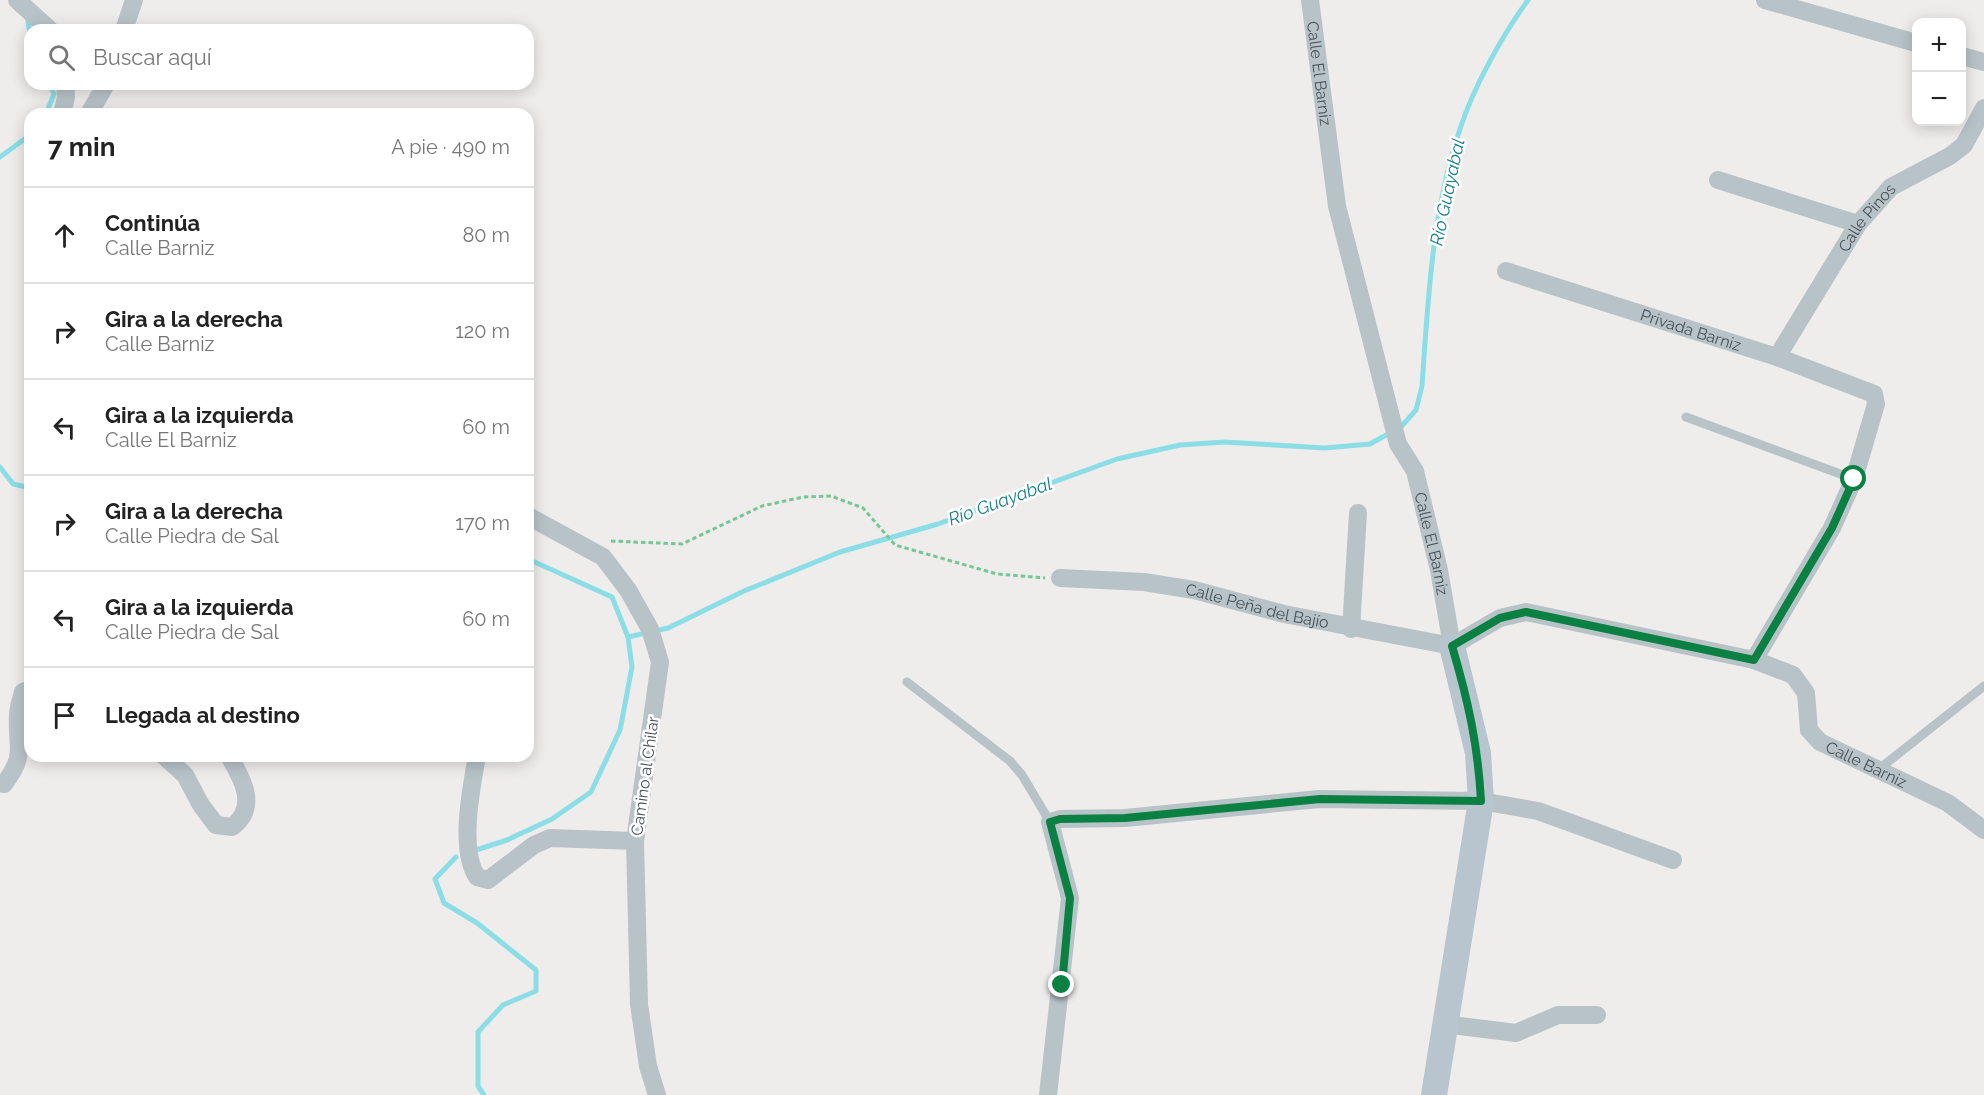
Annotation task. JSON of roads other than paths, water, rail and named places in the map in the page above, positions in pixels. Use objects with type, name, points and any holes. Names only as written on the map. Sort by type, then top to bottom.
[{"type":"street","points":[[17,0],[44,24]]},
{"type":"street","points":[[125,0],[126,24]]},
{"type":"street","points":[[126,24],[134,0]]},
{"type":"street","name":"Calle El Barniz","points":[[1310,0],[1337,206],[1398,444],[1415,471],[1439,570],[1452,646],[1467,698],[1478,753],[1481,801],[1434,1095]]},
{"type":"street","points":[[1765,0],[1912,42]]},
{"type":"street","points":[[1966,57],[1984,62]]},
{"type":"street","points":[[63,108],[65,90]]},
{"type":"street","points":[[92,108],[102,90]]},
{"type":"street","name":"Calle Pinos","points":[[1777,357],[1858,224],[1891,187],[1950,156],[1964,145],[1984,108]]},
{"type":"street","points":[[1718,180],[1858,224]]},
{"type":"street","name":"Privada Barniz","points":[[1506,272],[1777,357],[1874,394],[1876,404],[1854,479]]},
{"type":"street","points":[[1754,660],[1832,528],[1854,479]]},
{"type":"street","points":[[1352,629],[1358,513]]},
{"type":"street","name":"Camino al Chilar","points":[[534,519],[582,543],[603,557],[628,590],[651,632],[660,662],[635,841],[639,1004],[648,1066],[657,1095]]},
{"type":"street","name":"Calle Peña del Bajío","points":[[1060,578],[1144,582],[1194,590],[1352,629],[1452,646]]},
{"type":"street","name":"Calle Barniz","points":[[1452,646],[1500,618],[1526,612],[1754,660],[1793,675],[1806,693],[1809,730],[1820,742],[1948,803],[1984,830]]},
{"type":"street","points":[[0,783],[4,784],[15,770],[21,750],[18,715],[24,692]]},
{"type":"street","points":[[171,762],[185,775],[201,805],[216,825],[232,826],[241,820],[247,802],[244,782],[232,762]]},
{"type":"street","points":[[476,762],[468,832],[470,867],[477,878],[488,880],[534,845],[550,838],[635,841]]},
{"type":"street","points":[[1048,1095],[1070,898],[1050,822],[1060,819],[1125,818],[1320,799],[1481,801],[1538,811],[1673,860]]},
{"type":"street","points":[[1444,1024],[1516,1033],[1557,1015],[1597,1015]]},
{"type":"lane","points":[[1686,417],[1854,479]]},
{"type":"lane","points":[[907,682],[1010,761],[1022,775],[1050,822]]},
{"type":"lane","points":[[1879,769],[1984,686]]},
{"type":"waterway","name":"Río Guayabal","points":[[1399,429],[1416,410],[1422,386],[1437,224],[1460,129],[1481,79],[1508,29],[1528,0]]},
{"type":"waterway","points":[[27,16],[28,24]]},
{"type":"waterway","points":[[48,108],[54,94],[52,90]]},
{"type":"waterway","points":[[0,157],[24,139]]},
{"type":"waterway","name":"Río Guayabal","points":[[628,637],[668,628],[744,591],[840,552],[938,524],[1117,459],[1180,445],[1224,442],[1325,448],[1370,444],[1386,435]]},
{"type":"waterway","points":[[0,467],[13,484],[24,487]]},
{"type":"waterway","points":[[473,851],[507,840],[552,819],[591,792],[620,730],[632,667],[628,637],[612,597],[534,562]]},
{"type":"waterway","points":[[456,857],[435,879],[444,903],[477,923],[536,970],[536,991],[503,1005],[478,1032],[478,1086],[484,1095]]}]
